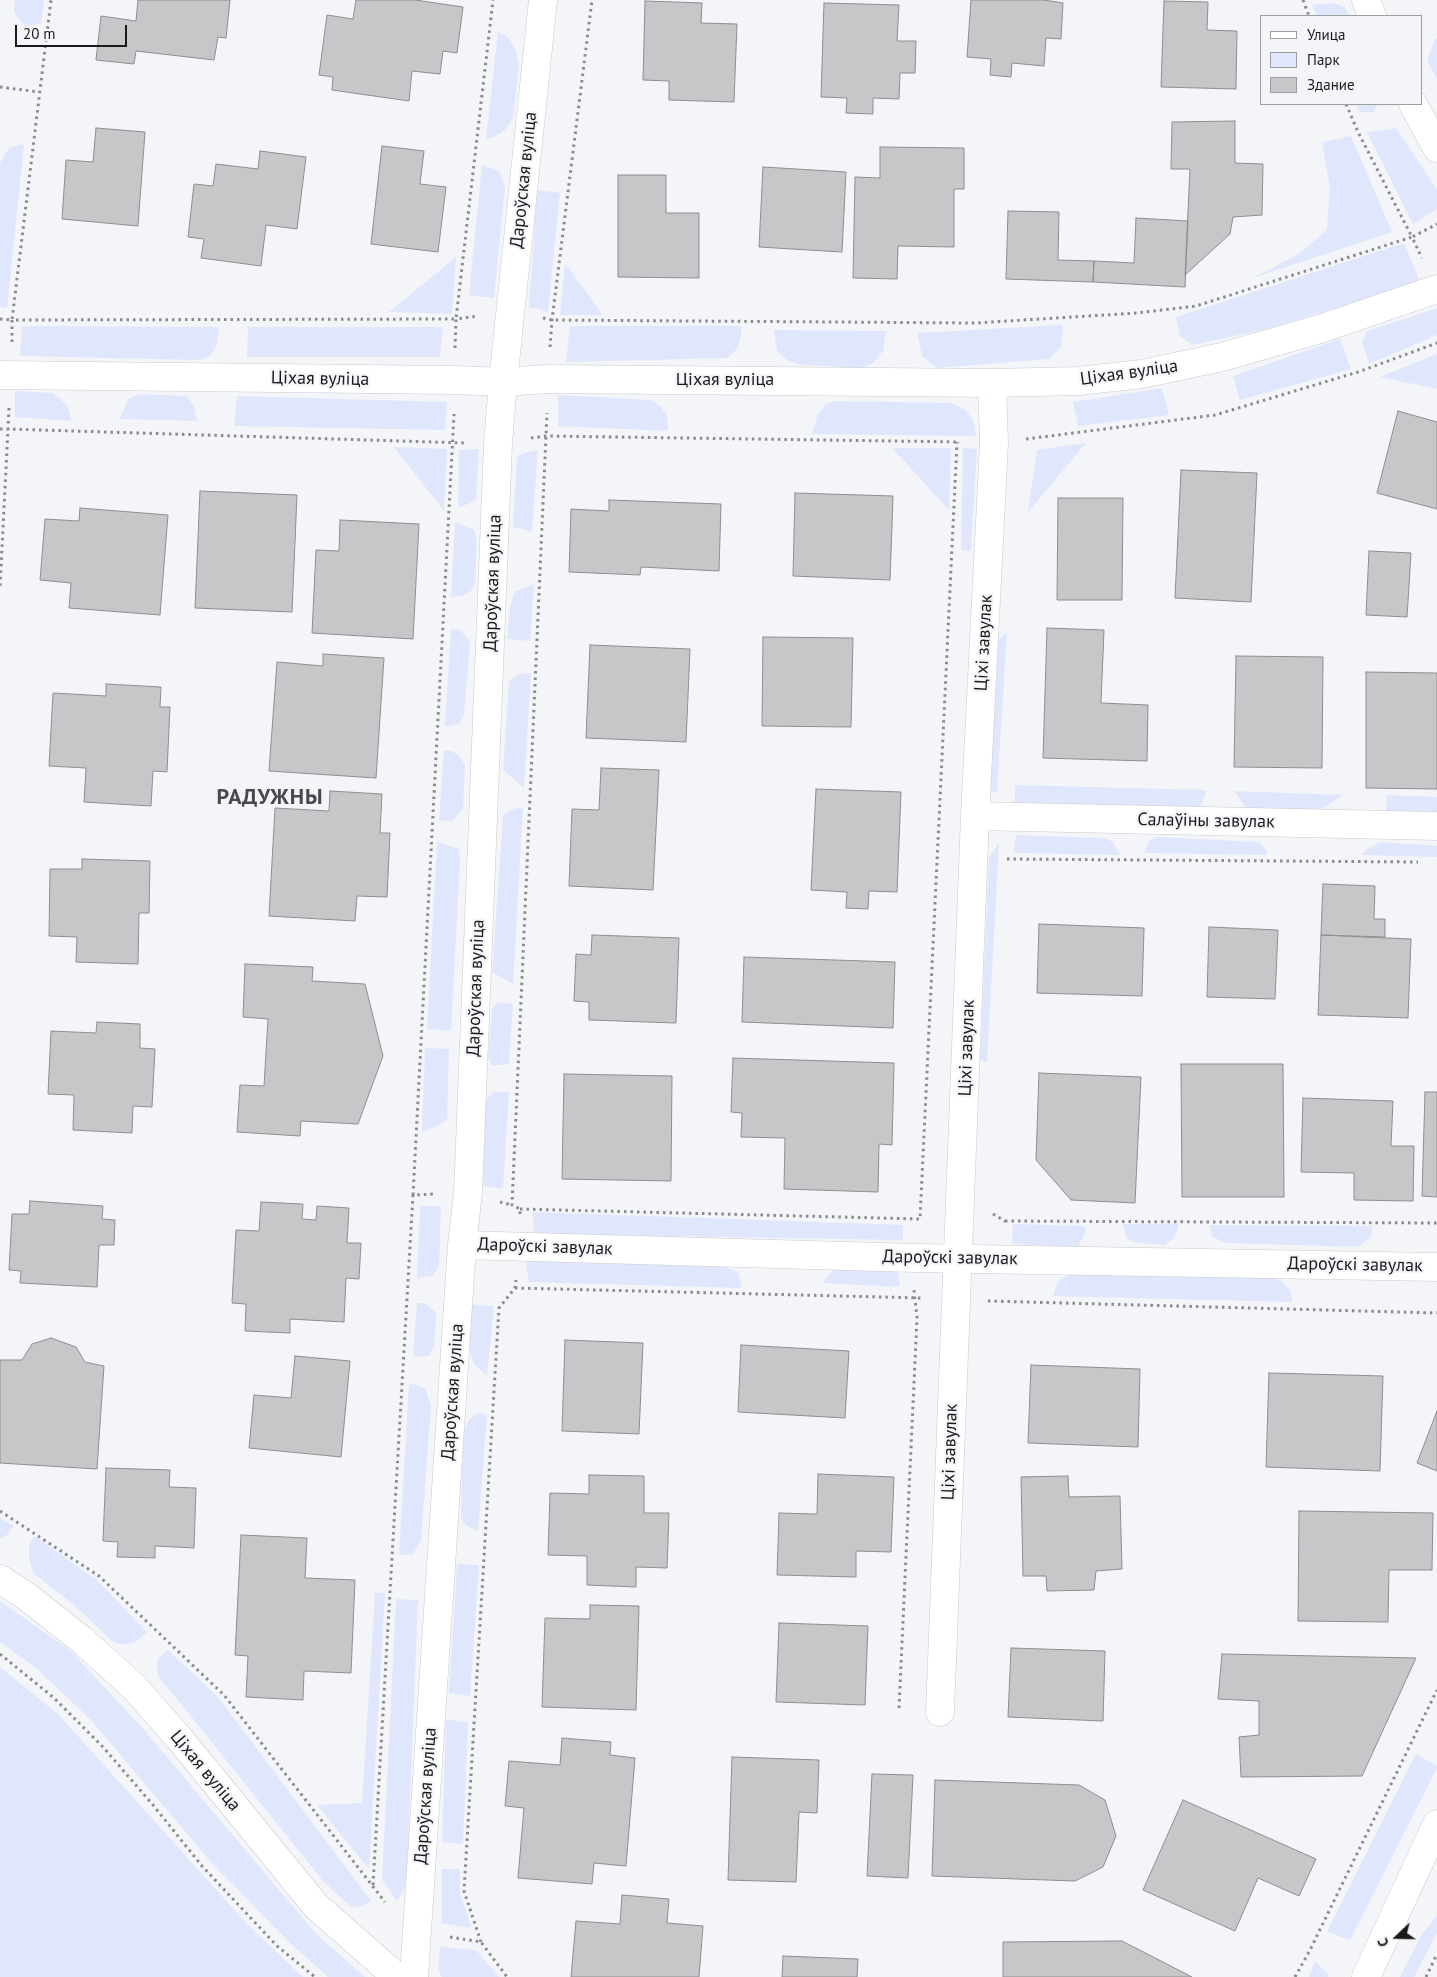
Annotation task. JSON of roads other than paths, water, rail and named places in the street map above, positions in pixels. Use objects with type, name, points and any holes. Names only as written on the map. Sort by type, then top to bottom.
[{"type":"street","name":"Дароўская вуліца","points":[[414,1977],[462,1244],[468,1193],[498,444],[543,0]]},
{"type":"street","points":[[1366,0],[1372,15]]},
{"type":"street","points":[[1414,105],[1437,148]]},
{"type":"street","name":"Ціхая вуліца","points":[[5,375],[503,382],[548,379],[992,384],[1078,381],[1133,375],[1222,357],[1320,329],[1437,289]]},
{"type":"street","name":"Ціхі завулак","points":[[940,1712],[975,816],[994,443],[992,384]]},
{"type":"street","name":"Салаўіны завулак","points":[[975,816],[1437,826]]},
{"type":"street","name":"Дароўскі завулак","points":[[462,1244],[957,1258],[1437,1267]]},
{"type":"street","name":"Ціхая вуліца","points":[[0,1579],[26,1596],[82,1640],[134,1687],[179,1738],[316,1906],[397,1977]]},
{"type":"street","points":[[1366,1977],[1437,1824]]},
{"type":"district","name":"РАДУЖНЫ","points":[[270,798]]}]
